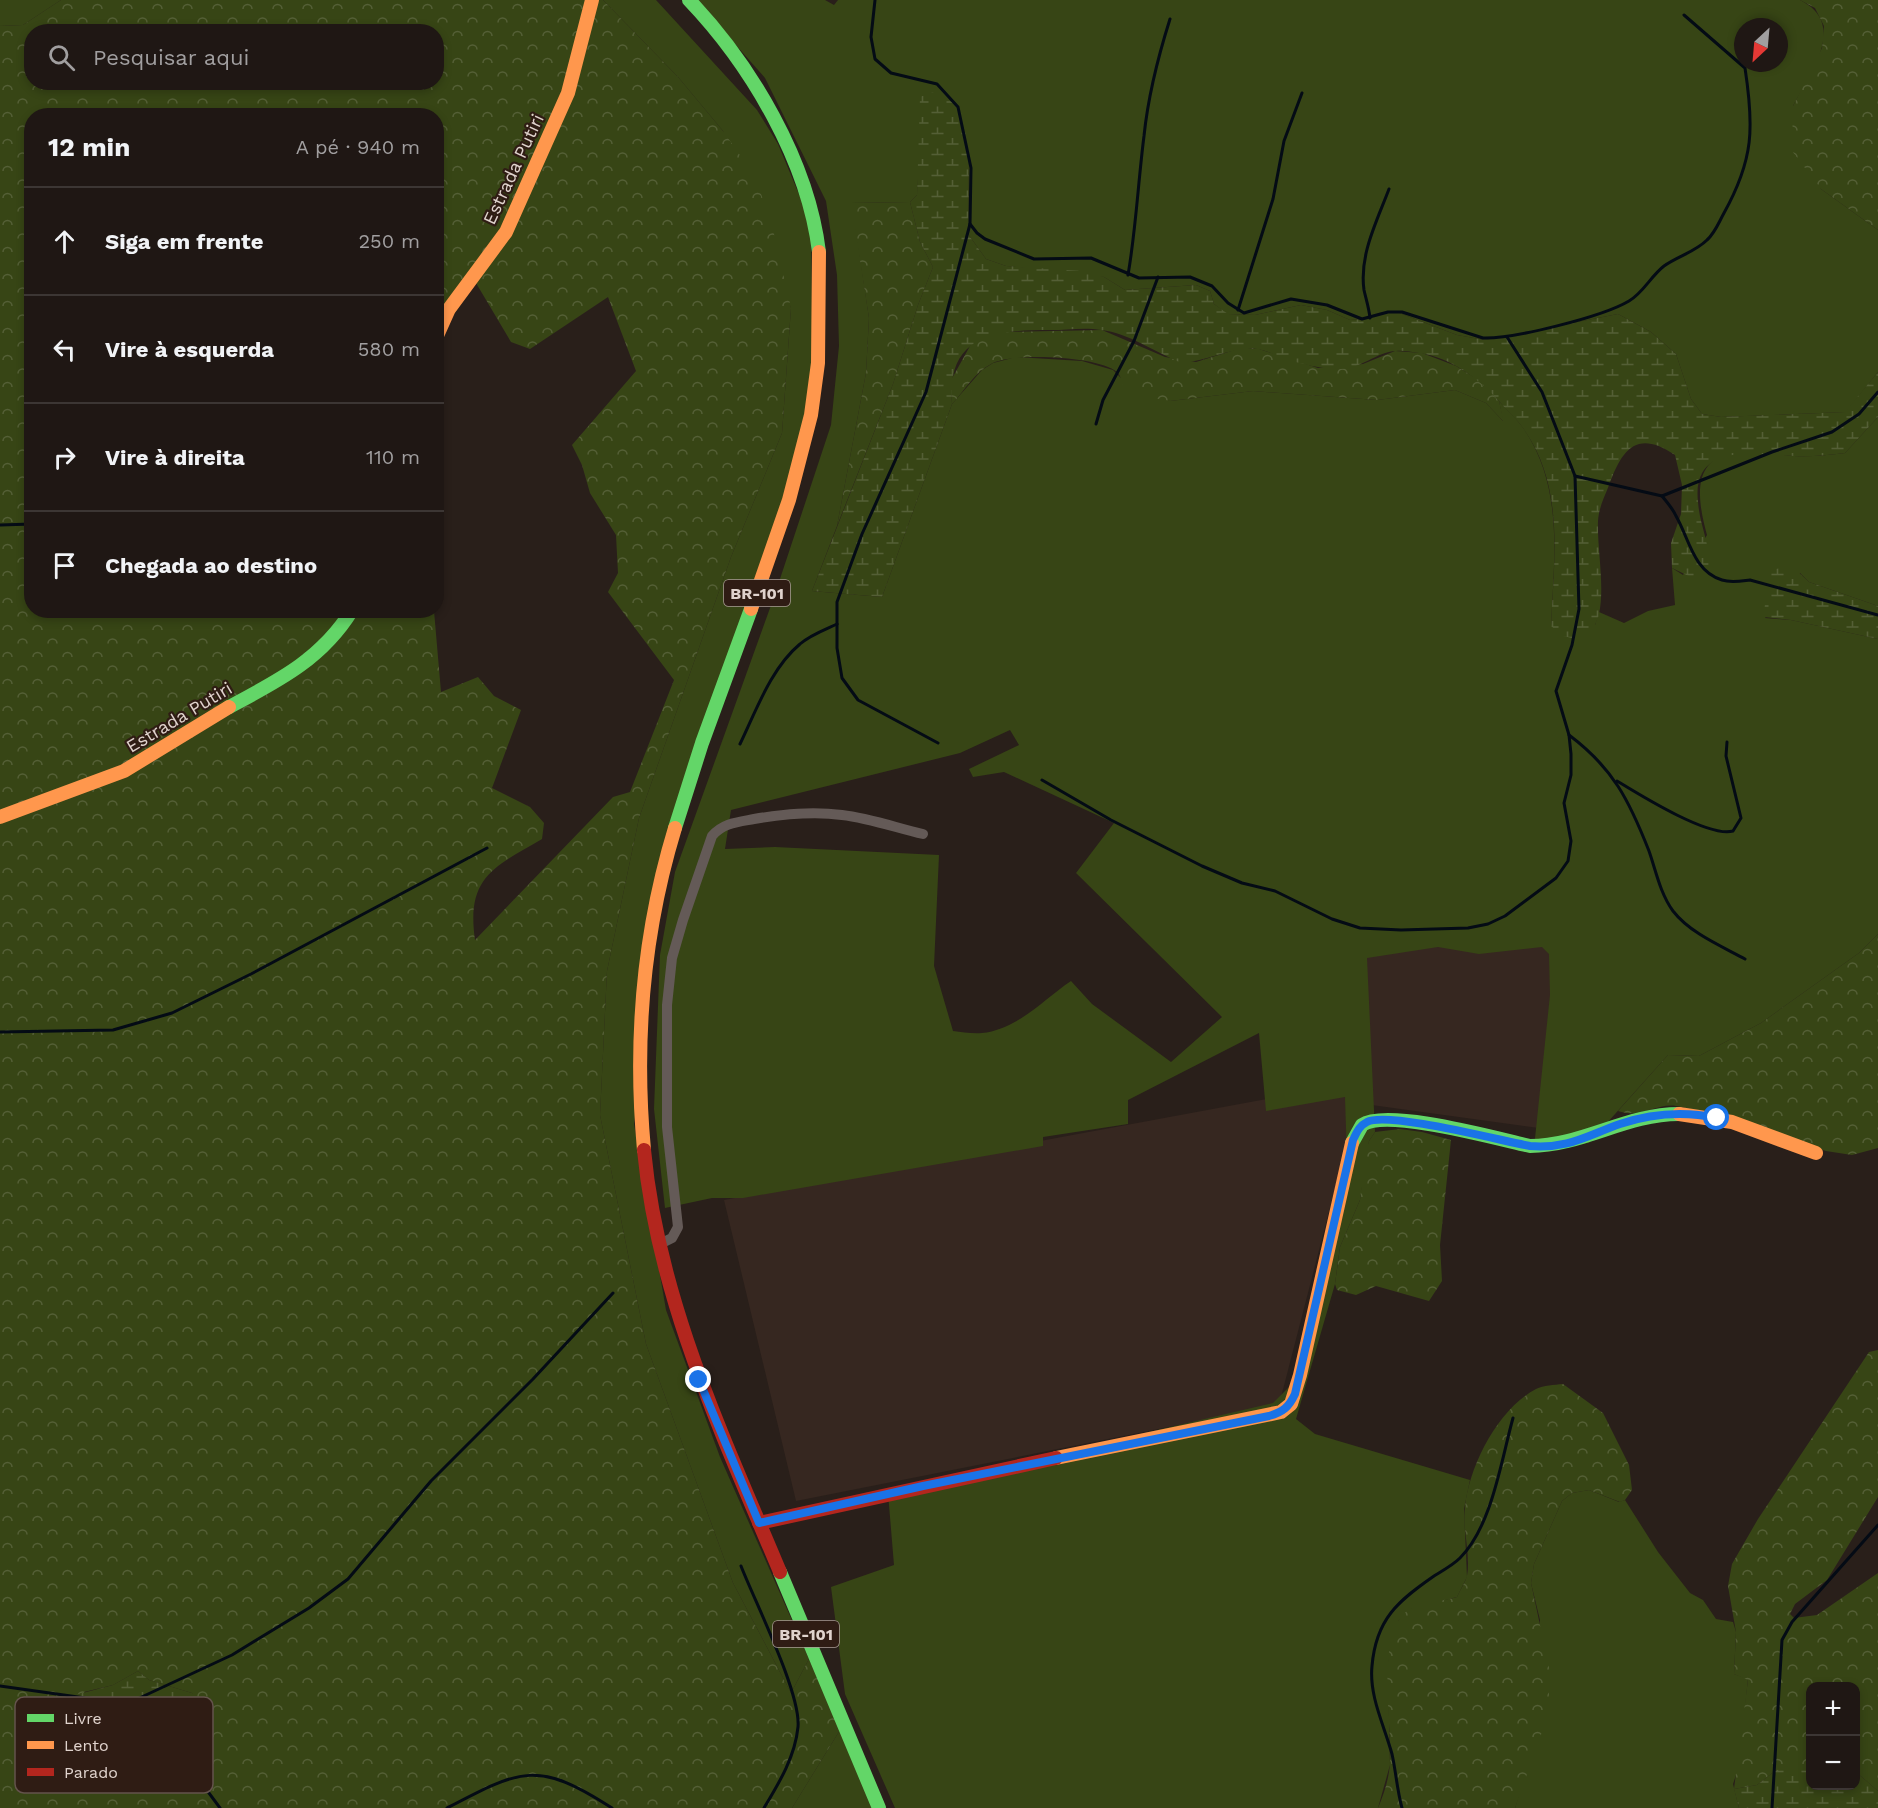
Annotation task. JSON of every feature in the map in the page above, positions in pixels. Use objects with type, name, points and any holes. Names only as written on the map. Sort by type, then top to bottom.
[{"type":"street","name":"Estrada Putiri","points":[[444,321],[471,276],[506,232],[568,93],[591,0]]},
{"type":"street","name":"BR-101","points":[[688,0],[757,88],[787,140],[806,190],[820,250],[819,348],[816,392],[803,452],[788,504],[679,815],[651,929],[643,982],[639,1095],[642,1146],[660,1244],[675,1309],[699,1380],[879,1808]]},
{"type":"street","name":"Estrada Putiri","points":[[0,818],[115,775],[148,758],[197,724],[311,660],[338,636],[348,618]]},
{"type":"street","points":[[660,1244],[672,1238],[678,1227],[667,1127],[668,988],[672,958],[688,899],[712,836],[725,825],[738,822],[788,814],[819,813],[844,815],[923,834]]},
{"type":"street","points":[[759,1523],[933,1484],[1281,1412],[1291,1404],[1295,1394],[1353,1140],[1358,1128],[1368,1121],[1394,1119],[1530,1146],[1552,1148],[1574,1143],[1620,1124],[1645,1117],[1664,1114],[1697,1114],[1735,1123],[1816,1153]]},
{"type":"shaded area","points":[[1363,937],[1597,944],[1583,1134],[1357,1103],[1279,1405],[796,1501],[724,1200],[1363,1081]]},
{"type":"green space","points":[[0,0],[61,0],[23,25],[0,26]]},
{"type":"green space","points":[[61,0],[603,0],[678,77],[723,131],[756,178],[774,234],[791,308],[782,433],[731,557],[639,818],[607,971],[600,1115],[646,1344],[733,1583],[791,1693],[809,1659],[840,1730],[792,1808],[0,1808],[0,26],[24,24],[24,90],[444,90],[444,24],[25,24]]},
{"type":"green space","points":[[603,0],[656,0],[757,110],[778,144],[811,223],[813,415],[668,836],[634,1124],[666,1310],[720,1457],[809,1659],[791,1693],[733,1583],[646,1344],[600,1115],[607,971],[639,818],[731,557],[782,433],[791,308],[723,131],[678,77]]},
{"type":"green space","points":[[696,0],[825,0],[834,5],[838,0],[1800,0],[1814,10],[1822,22],[1824,35],[1816,64],[1793,106],[1821,189],[1878,230],[1878,372],[1846,412],[1721,417],[1702,414],[1691,399],[1676,354],[1651,332],[1618,314],[1485,340],[1457,335],[1394,311],[1379,313],[1366,319],[1350,320],[1327,310],[1301,305],[1255,315],[1227,314],[1214,304],[1210,291],[1196,285],[1125,290],[1104,277],[1006,266],[986,259],[968,234],[969,154],[918,179],[917,195],[910,202],[852,203],[869,318],[866,373],[837,526],[812,591],[882,597],[952,404],[982,370],[993,363],[1016,357],[1082,361],[1113,370],[1121,378],[1170,401],[1253,391],[1377,400],[1455,390],[1486,403],[1503,421],[1499,401],[1524,429],[1537,452],[1546,476],[1554,524],[1551,626],[1595,625],[1599,612],[1624,623],[1648,611],[1675,605],[1672,568],[1683,575],[1707,535],[1700,495],[1705,471],[1712,462],[1723,455],[1739,452],[1800,456],[1845,453],[1878,417],[1878,606],[1809,582],[1800,573],[1765,618],[1791,620],[1878,639],[1878,934],[1859,953],[1761,1023],[1699,1056],[1668,1055],[1589,1143],[1534,1148],[1550,995],[1549,954],[1542,947],[1479,954],[1438,947],[1367,958],[1375,1132],[1369,1141],[1360,1200],[1340,1247],[1335,1284],[1296,1419],[1315,1434],[1470,1480],[1464,1509],[1467,1577],[1457,1597],[1411,1609],[1399,1620],[1390,1649],[1388,1668],[1390,1765],[1378,1808],[895,1808],[845,1694],[831,1587],[894,1565],[888,1493],[1273,1403],[1293,1383],[1347,1159],[1345,1097],[1266,1111],[1259,1033],[1128,1100],[1128,1124],[1043,1137],[1043,1146],[743,1198],[712,1198],[665,1208],[654,1109],[660,955],[675,872],[774,597],[831,425],[839,346],[837,275],[826,201],[765,78]],"holes":[[[1010,730],[1019,745],[969,769],[973,777],[1004,772],[1114,823],[1076,873],[1222,1017],[1171,1062],[1092,1004],[1071,981],[1030,1013],[1007,1026],[982,1033],[953,1031],[934,966],[939,855],[775,847],[725,849],[731,810],[960,753]]]},
{"type":"green space","points":[[1800,0],[1878,0],[1878,230],[1821,189],[1792,151],[1793,106],[1822,48],[1824,26],[1815,8]]},
{"type":"green space","points":[[932,92],[952,102],[962,114],[969,154],[968,234],[986,259],[1006,266],[1083,271],[1104,277],[1125,290],[1196,285],[1210,291],[1214,304],[1228,314],[1255,315],[1301,305],[1327,310],[1350,320],[1366,319],[1379,313],[1394,311],[1457,335],[1485,340],[1618,314],[1651,332],[1676,354],[1691,399],[1702,414],[1721,417],[1845,412],[1878,372],[1878,417],[1845,453],[1807,456],[1730,455],[1716,460],[1705,469],[1699,482],[1698,502],[1709,563],[1708,573],[1697,580],[1672,568],[1671,543],[1681,514],[1682,485],[1675,455],[1662,447],[1650,444],[1633,447],[1619,461],[1601,507],[1598,532],[1601,603],[1595,625],[1581,640],[1563,636],[1551,626],[1554,524],[1546,474],[1536,450],[1520,424],[1491,392],[1452,364],[1430,355],[1399,351],[1382,354],[1348,368],[1333,369],[1304,364],[1260,350],[1247,349],[1182,363],[1122,335],[1095,329],[1011,332],[978,341],[966,350],[957,363],[952,381],[952,404],[882,597],[812,591],[893,384],[918,305],[933,267],[920,242],[910,202],[917,195],[920,97]]},
{"type":"green space","points":[[910,202],[920,242],[933,267],[918,305],[893,384],[837,526],[866,373],[869,318],[851,203]]},
{"type":"green space","points":[[1102,330],[1165,357],[1196,362],[1238,349],[1259,349],[1318,368],[1363,364],[1395,351],[1422,353],[1456,366],[1482,382],[1499,401],[1504,422],[1486,403],[1455,390],[1377,400],[1253,391],[1170,401],[1125,393],[1117,372],[1092,362],[1035,357],[1002,360],[985,367],[952,404],[950,382],[970,346],[981,337],[1000,332]]},
{"type":"green space","points":[[1784,566],[1795,569],[1809,582],[1878,606],[1878,639],[1791,620],[1764,617],[1767,576],[1771,571]]},
{"type":"green space","points":[[1878,934],[1878,1148],[1852,1155],[1826,1151],[1733,1121],[1676,1106],[1634,1113],[1618,1111],[1668,1055],[1699,1056],[1761,1023],[1859,953]]},
{"type":"green space","points":[[1400,1129],[1451,1140],[1440,1245],[1442,1281],[1429,1301],[1376,1286],[1356,1295],[1337,1290],[1335,1284],[1340,1247],[1360,1200],[1365,1155],[1369,1141],[1375,1132]]},
{"type":"green space","points":[[1878,1350],[1878,1497],[1827,1580],[1795,1604],[1790,1614],[1794,1618],[1817,1615],[1878,1573],[1878,1791],[1860,1775],[1860,1682],[1806,1682],[1806,1770],[1776,1770],[1757,1785],[1734,1789],[1748,1680],[1734,1674],[1736,1632],[1728,1586],[1732,1564],[1758,1519],[1869,1352]]},
{"type":"green space","points":[[1563,1384],[1603,1413],[1629,1465],[1632,1490],[1625,1500],[1620,1502],[1589,1490],[1572,1493],[1562,1501],[1534,1564],[1531,1583],[1550,1672],[1548,1715],[1515,1808],[1378,1808],[1389,1775],[1387,1679],[1393,1635],[1400,1618],[1412,1608],[1457,1597],[1467,1576],[1465,1507],[1472,1474],[1479,1457],[1498,1424],[1522,1398],[1536,1389]]},
{"type":"green space","points":[[1589,1490],[1619,1502],[1625,1500],[1658,1552],[1690,1593],[1703,1600],[1716,1619],[1733,1622],[1736,1632],[1734,1674],[1748,1679],[1739,1766],[1733,1784],[1739,1808],[1515,1808],[1522,1785],[1540,1620],[1531,1583],[1534,1564],[1562,1501],[1572,1493]]},
{"type":"green space","points":[[138,1671],[149,1680],[192,1693],[196,1697],[74,1697],[113,1685]]},
{"type":"green space","points":[[840,1730],[873,1808],[792,1808]]},
{"type":"green space","points":[[1776,1770],[1806,1770],[1806,1790],[1860,1790],[1860,1775],[1878,1791],[1878,1808],[1739,1808],[1734,1789],[1757,1785]]},
{"type":"waterway","points":[[875,0],[871,37],[875,59],[891,73],[937,84],[958,107],[971,168],[970,224],[926,392],[862,534],[837,602],[837,648],[842,678],[858,700],[938,743]]},
{"type":"waterway","points":[[970,224],[985,239],[1034,259],[1091,258],[1139,278],[1190,277],[1212,286],[1228,303],[1244,313],[1291,299],[1327,305],[1362,319],[1388,312],[1402,312],[1483,338],[1515,335],[1579,320],[1629,301],[1639,294],[1664,266],[1707,240],[1717,227],[1741,176],[1746,159],[1750,126],[1745,68],[1684,15]]},
{"type":"waterway","points":[[1128,275],[1148,107],[1170,19]]},
{"type":"waterway","points":[[1238,310],[1273,199],[1284,141],[1302,93]]},
{"type":"waterway","points":[[1370,318],[1364,290],[1364,264],[1370,238],[1389,189]]},
{"type":"waterway","points":[[1096,424],[1103,400],[1134,341],[1158,277]]},
{"type":"waterway","points":[[1042,780],[1111,820],[1202,866],[1242,883],[1275,891],[1332,919],[1360,928],[1401,930],[1468,928],[1488,924],[1505,916],[1556,878],[1568,861],[1571,841],[1564,803],[1571,775],[1571,754],[1569,735],[1556,691],[1572,645],[1579,609],[1575,476],[1542,392],[1507,337]]},
{"type":"waterway","points":[[1575,476],[1662,496],[1772,452],[1832,432],[1859,414],[1878,392]]},
{"type":"waterway","points":[[1662,496],[1675,513],[1698,562],[1712,576],[1736,582],[1750,580],[1878,615]]},
{"type":"waterway","points":[[0,525],[24,524]]},
{"type":"waterway","points":[[740,744],[772,677],[781,665],[808,638],[837,624]]},
{"type":"waterway","points":[[1569,735],[1597,760],[1618,786],[1634,816],[1662,889],[1673,911],[1688,926],[1745,959]]},
{"type":"waterway","points":[[1617,781],[1657,805],[1692,822],[1708,828],[1733,831],[1741,818],[1726,756],[1727,742]]},
{"type":"waterway","points":[[0,1032],[113,1030],[172,1013],[251,974],[487,848]]},
{"type":"waterway","points":[[142,1697],[232,1655],[309,1608],[348,1579],[431,1481],[533,1379],[613,1293]]},
{"type":"waterway","points":[[1402,1808],[1392,1754],[1373,1688],[1374,1650],[1384,1623],[1400,1603],[1421,1585],[1457,1561],[1471,1545],[1488,1511],[1513,1418]]},
{"type":"waterway","points":[[1772,1808],[1782,1640],[1792,1622],[1878,1525]]},
{"type":"waterway","points":[[741,1566],[776,1647],[797,1712],[798,1727],[794,1749],[781,1779],[764,1808]]},
{"type":"waterway","points":[[0,1686],[78,1697]]},
{"type":"waterway","points":[[447,1808],[494,1785],[512,1778],[530,1775],[565,1782],[612,1808]]},
{"type":"waterway","points":[[209,1793],[220,1808]]},
{"type":"traffic: fast","points":[[689,0],[734,54],[773,116],[803,183],[813,218],[819,252]]},
{"type":"traffic: fast","points":[[675,828],[702,743],[751,609]]},
{"type":"traffic: fast","points":[[229,707],[298,667],[327,642],[346,618]]},
{"type":"traffic: fast","points":[[1352,1143],[1362,1125],[1375,1121],[1394,1120],[1443,1126],[1530,1146],[1568,1141],[1641,1119],[1679,1114]]},
{"type":"traffic: fast","points":[[780,1572],[879,1808]]},
{"type":"traffic: slow","points":[[444,320],[449,309],[506,232],[568,93],[592,0]]},
{"type":"traffic: slow","points":[[751,609],[789,500],[811,415],[818,363],[819,252]]},
{"type":"traffic: slow","points":[[0,817],[124,771],[229,707]]},
{"type":"traffic: slow","points":[[644,1150],[640,1068],[644,987],[655,907],[675,828]]},
{"type":"traffic: slow","points":[[1679,1114],[1732,1122],[1816,1153]]},
{"type":"traffic: slow","points":[[1056,1458],[1281,1412],[1291,1404],[1300,1375],[1352,1143]]},
{"type":"traffic: jam","points":[[644,1150],[663,1260],[678,1313],[716,1418],[780,1572]]},
{"type":"traffic: jam","points":[[759,1523],[1056,1458]]},
{"type":"route","points":[[699,1380],[759,1523],[923,1486],[1269,1416],[1281,1412],[1291,1404],[1295,1394],[1353,1140],[1358,1128],[1368,1121],[1380,1118],[1394,1119],[1530,1146],[1552,1148],[1581,1141],[1620,1124],[1645,1117],[1681,1113],[1717,1118]]}]
